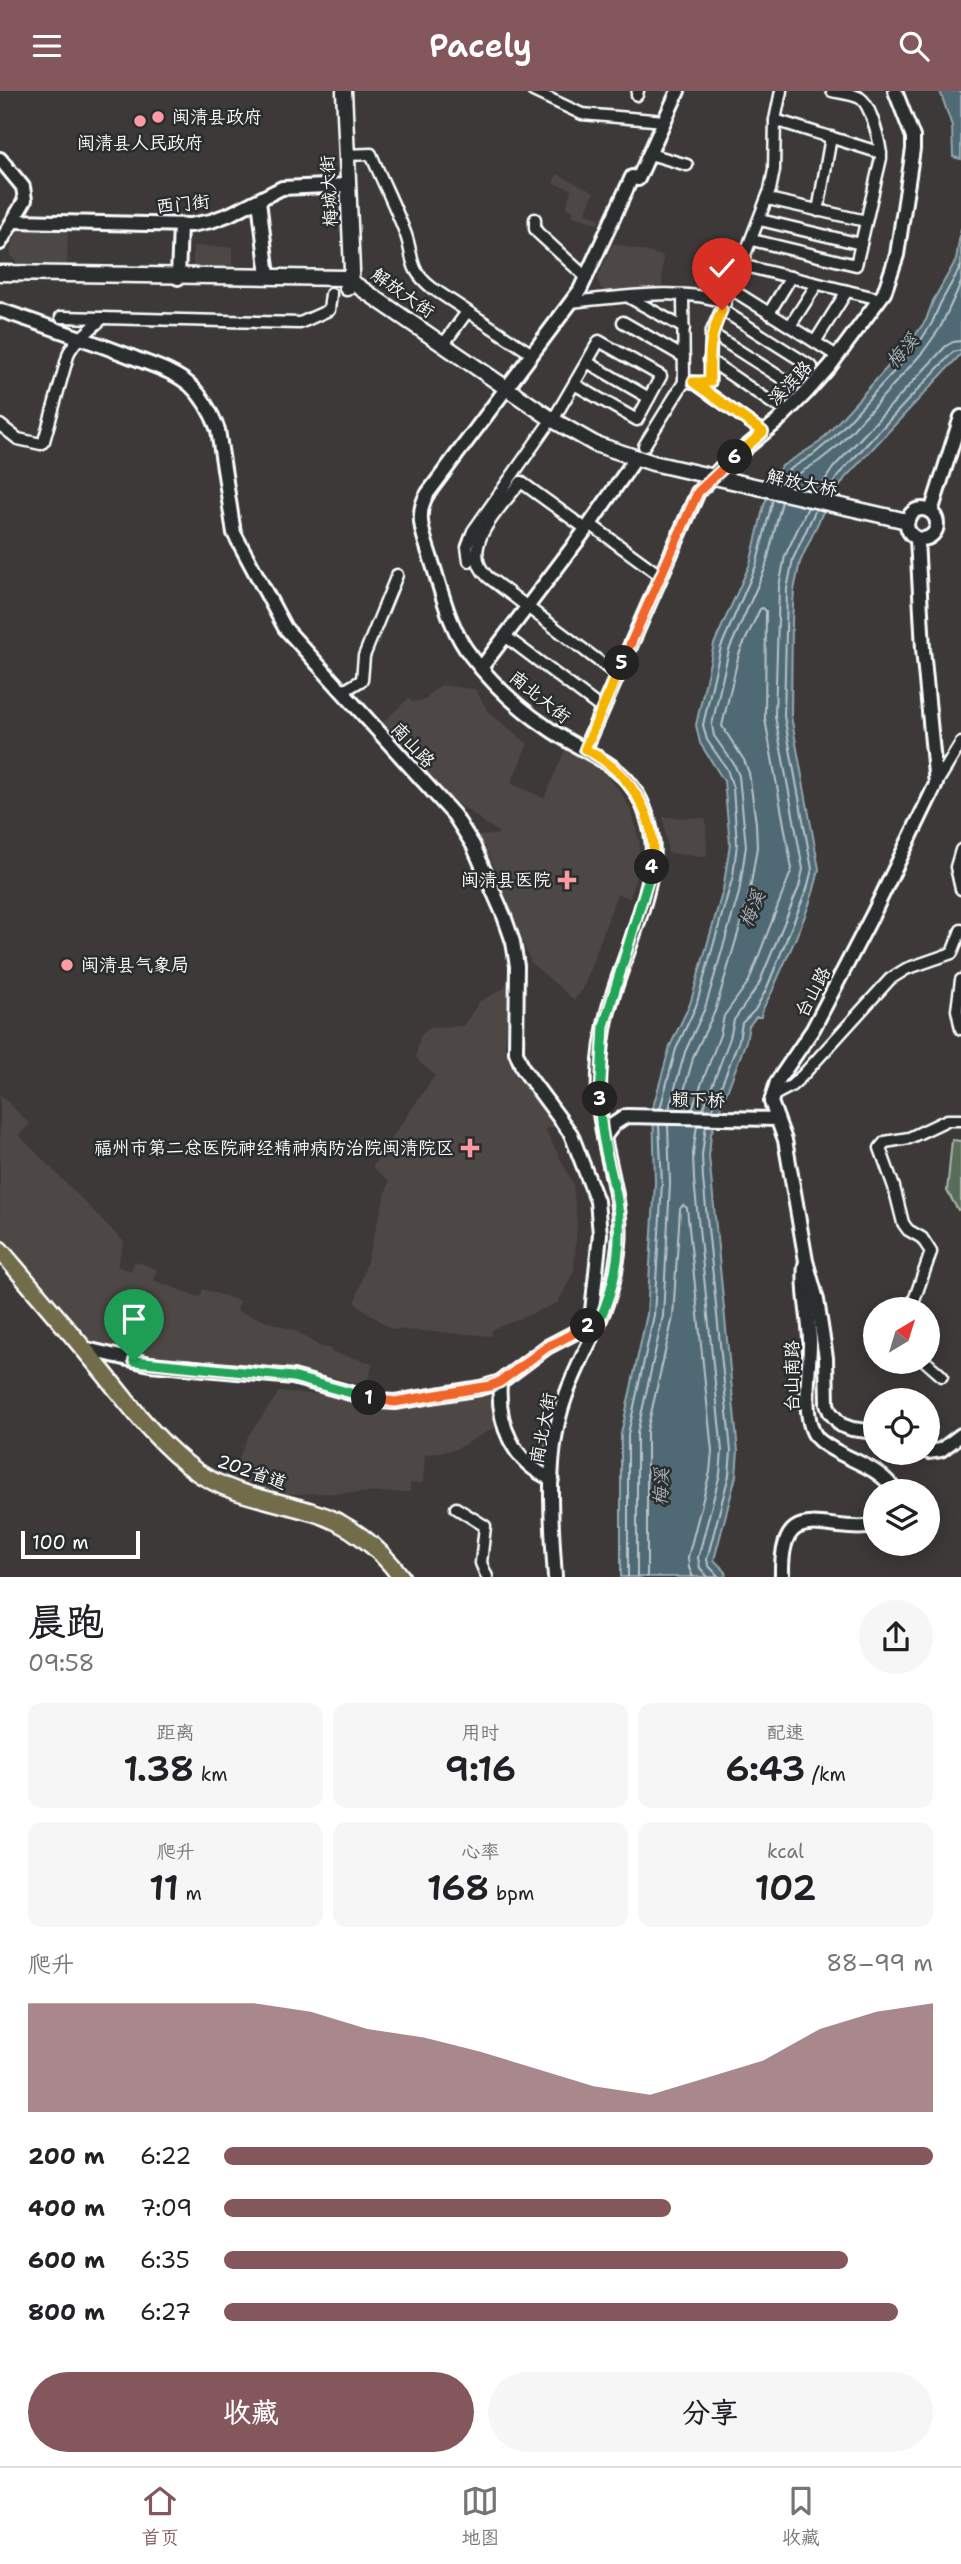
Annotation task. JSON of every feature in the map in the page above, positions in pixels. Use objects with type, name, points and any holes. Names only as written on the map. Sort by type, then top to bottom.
[{"type":"main road","name":"梅城大街","points":[[344,91],[349,284]]},
{"type":"main road","name":"解放大街","points":[[0,273],[178,278],[329,277],[349,284],[443,345],[503,392]]},
{"type":"main road","name":"解放大街","points":[[0,283],[349,284],[592,451],[631,465],[745,487]]},
{"type":"main road","name":"解放大街","points":[[550,423],[610,450],[709,479]]},
{"type":"main road","name":"解放大桥","points":[[745,487],[906,524]]},
{"type":"main road","name":"202省道","points":[[0,1250],[154,1435],[194,1470],[232,1489],[329,1518],[371,1545],[401,1577]]},
{"type":"street","points":[[533,91],[582,114],[665,121]]},
{"type":"street","name":"南北大街","points":[[595,1322],[609,1296],[620,1230],[600,1105],[604,1026],[648,887],[653,863],[653,845],[645,810],[632,787],[612,765],[556,734],[532,716],[481,668],[463,646],[452,622],[423,532],[421,514],[424,499],[587,278],[632,177],[638,179],[678,91]]},
{"type":"street","points":[[689,382],[710,382],[711,333],[768,199],[774,170],[775,120],[781,91]]},
{"type":"street","points":[[752,240],[856,265],[881,153],[880,142],[864,102],[857,97],[832,91]]},
{"type":"street","name":"溪滨路","points":[[585,749],[698,492],[709,479],[789,410],[837,356],[888,285],[897,255],[914,149],[911,130],[895,91]]},
{"type":"street","points":[[775,120],[881,153]]},
{"type":"street","points":[[818,211],[831,137]]},
{"type":"street","points":[[346,155],[371,154],[405,233],[410,257],[420,278],[532,354]]},
{"type":"street","points":[[650,154],[687,165]]},
{"type":"street","points":[[0,159],[20,182],[25,193],[23,207],[0,243]]},
{"type":"street","name":"西门街","points":[[15,221],[180,225],[211,221],[282,188],[348,185]]},
{"type":"street","points":[[768,199],[866,221]]},
{"type":"street","points":[[259,200],[268,277]]},
{"type":"street","points":[[535,219],[538,233],[587,278]]},
{"type":"street","points":[[760,221],[861,244]]},
{"type":"street","points":[[178,278],[180,225]]},
{"type":"street","points":[[741,265],[880,299]]},
{"type":"street","points":[[769,313],[791,277]]},
{"type":"street","points":[[790,326],[817,284]]},
{"type":"street","points":[[731,289],[837,356]]},
{"type":"street","points":[[815,342],[847,291]]},
{"type":"street","points":[[61,317],[297,323],[329,310],[331,294]]},
{"type":"street","points":[[571,302],[683,295],[709,297],[812,367]]},
{"type":"street","points":[[683,295],[684,357],[689,382],[763,432]]},
{"type":"street","points":[[630,298],[684,328]]},
{"type":"street","name":"南山路","points":[[0,310],[174,374],[189,384],[200,397],[218,430],[231,519],[237,540],[288,632],[454,815],[473,845],[513,942],[517,967],[515,1033],[519,1061],[571,1134],[597,1201],[600,1234],[595,1322],[589,1342]]},
{"type":"street","points":[[443,345],[467,312]]},
{"type":"street","points":[[0,425],[18,439],[41,444],[44,441],[63,367],[72,347],[103,318]]},
{"type":"street","points":[[623,322],[684,357]]},
{"type":"street","points":[[711,333],[794,386]]},
{"type":"street","points":[[469,561],[467,547],[472,531],[550,423],[599,341],[661,376],[636,420],[574,384]]},
{"type":"street","points":[[709,359],[775,405]]},
{"type":"street","points":[[587,362],[649,398]]},
{"type":"street","points":[[644,446],[689,382]]},
{"type":"street","points":[[931,512],[961,417]]},
{"type":"street","points":[[481,668],[588,527],[631,465]]},
{"type":"street","points":[[617,675],[488,577],[480,568],[477,548],[484,530],[522,482],[661,576]]},
{"type":"street","points":[[916,510],[931,512],[937,521],[936,531],[929,538],[917,539],[911,535],[906,524],[916,510]]},
{"type":"street","points":[[917,539],[923,649],[936,784]]},
{"type":"street","points":[[342,692],[362,680],[364,656],[397,575]]},
{"type":"street","points":[[505,636],[602,709]]},
{"type":"street","points":[[936,784],[961,743]]},
{"type":"street","name":"台山路","points":[[772,1096],[778,1082],[807,1039],[885,892],[936,784]]},
{"type":"street","points":[[961,850],[956,867],[961,890]]},
{"type":"street","points":[[863,1430],[846,1428],[837,1422],[828,1408],[817,1300],[806,1261],[785,1140],[771,1102],[772,1096],[791,1086],[802,1076],[890,979],[906,969],[952,953],[961,930]]},
{"type":"street","points":[[961,981],[957,1010],[961,1028]]},
{"type":"street","points":[[600,1105],[630,1117]]},
{"type":"street","points":[[604,1137],[614,1124],[630,1117]]},
{"type":"street","name":"赖下桥","points":[[630,1117],[777,1119]]},
{"type":"street","points":[[915,1297],[932,1252],[922,1238],[908,1230],[903,1223],[880,1148],[885,1142],[909,1138],[947,1120],[961,1120]]},
{"type":"street","name":"台山南路","points":[[806,1261],[803,1289],[810,1339],[808,1406],[812,1429],[820,1441],[884,1479]]},
{"type":"street","points":[[82,1348],[150,1364],[293,1377],[387,1402],[480,1388],[500,1382],[547,1347],[595,1322]]},
{"type":"street","name":"南北大街","points":[[555,1577],[552,1479],[556,1433],[561,1409],[589,1342]]},
{"type":"street","points":[[500,1382],[503,1422],[513,1448],[528,1466],[552,1479]]},
{"type":"street","points":[[940,1450],[961,1435]]},
{"type":"street","points":[[456,1508],[485,1526],[480,1557],[485,1576]]},
{"type":"street","points":[[782,1577],[782,1548],[790,1535],[801,1526],[812,1522],[850,1528],[863,1527]]},
{"type":"shaded area","points":[[557,174],[594,192],[586,212],[600,219],[598,224],[573,216],[573,210],[566,208],[571,189],[553,183]]},
{"type":"shaded area","points":[[22,226],[68,228],[67,267],[24,266],[16,262],[10,253],[11,246]]},
{"type":"shaded area","points":[[613,243],[663,256],[662,291],[613,294],[602,289],[597,280]]},
{"type":"shaded area","points":[[193,246],[232,247],[232,272],[193,272]]},
{"type":"shaded area","name":"闽清县医院","points":[[441,685],[475,689],[489,712],[528,744],[511,783],[544,798],[565,750],[593,764],[607,776],[620,791],[632,812],[640,844],[637,873],[630,898],[617,894],[583,989],[574,1000],[531,963],[494,866],[479,836],[500,834],[449,797],[382,723],[409,698],[412,702],[428,699],[428,695]]},
{"type":"shaded area","points":[[663,817],[706,818],[707,857],[668,853]]},
{"type":"shaded area","name":"福州市第二总医院神经精神病防治院闽清院区","points":[[511,973],[505,1046],[515,1075],[558,1126],[545,1129],[573,1183],[577,1224],[574,1271],[558,1303],[492,1330],[492,1336],[391,1329],[355,1303],[389,1181],[372,1167],[435,1075],[420,1063],[416,1056],[420,1036],[431,1027],[463,1026],[479,1002],[504,988]]},
{"type":"shaded area","points":[[0,1094],[30,1124],[19,1135],[124,1242],[117,1266],[131,1271],[135,1261],[157,1269],[153,1280],[200,1297],[203,1289],[240,1301],[237,1311],[296,1331],[319,1346],[331,1349],[331,1352],[373,1363],[367,1386],[312,1372],[247,1366],[199,1366],[130,1354],[93,1343],[0,1237]]},
{"type":"shaded area","points":[[488,1391],[499,1425],[457,1449],[425,1455],[423,1483],[410,1483],[410,1492],[286,1494],[231,1477],[248,1436],[279,1392],[344,1396],[373,1406],[386,1407]]},
{"type":"green space","points":[[952,1140],[961,1141],[961,1208],[958,1210],[947,1191]]},
{"type":"water","points":[[940,91],[961,91],[961,159],[953,157],[952,126]]},
{"type":"water","name":"梅溪","points":[[961,228],[961,354],[845,478],[822,514],[800,562],[794,590],[791,716],[819,869],[805,914],[761,1017],[756,1017],[749,1026],[746,1041],[711,1134],[709,1156],[738,1451],[736,1476],[714,1560],[726,1572],[725,1577],[621,1577],[621,1434],[647,1314],[655,1183],[653,1107],[670,1046],[690,1004],[723,890],[730,844],[724,781],[700,743],[696,725],[714,644],[750,564],[764,505],[776,473],[782,466],[820,442],[911,341],[926,320],[933,301],[956,260]]},
{"type":"place","name":"闽清县政府","points":[[158,117]]},
{"type":"place","name":"闽清县人民政府","points":[[140,121]]},
{"type":"place","name":"闽清县医院","points":[[567,880]]},
{"type":"place","name":"闽清县气象局","points":[[67,965]]},
{"type":"place","name":"福州市第二总医院神经精神病防治院闽清院区","points":[[470,1148]]},
{"type":"route","points":[[134,1361],[293,1377],[379,1401],[395,1402],[480,1388],[500,1382],[547,1347],[599,1321],[609,1296],[620,1230],[600,1116],[602,1042],[610,1003],[648,887],[653,863],[653,845],[645,810],[632,787],[612,765],[585,749],[698,492],[763,432],[693,382],[710,382],[709,344],[722,310]]}]
